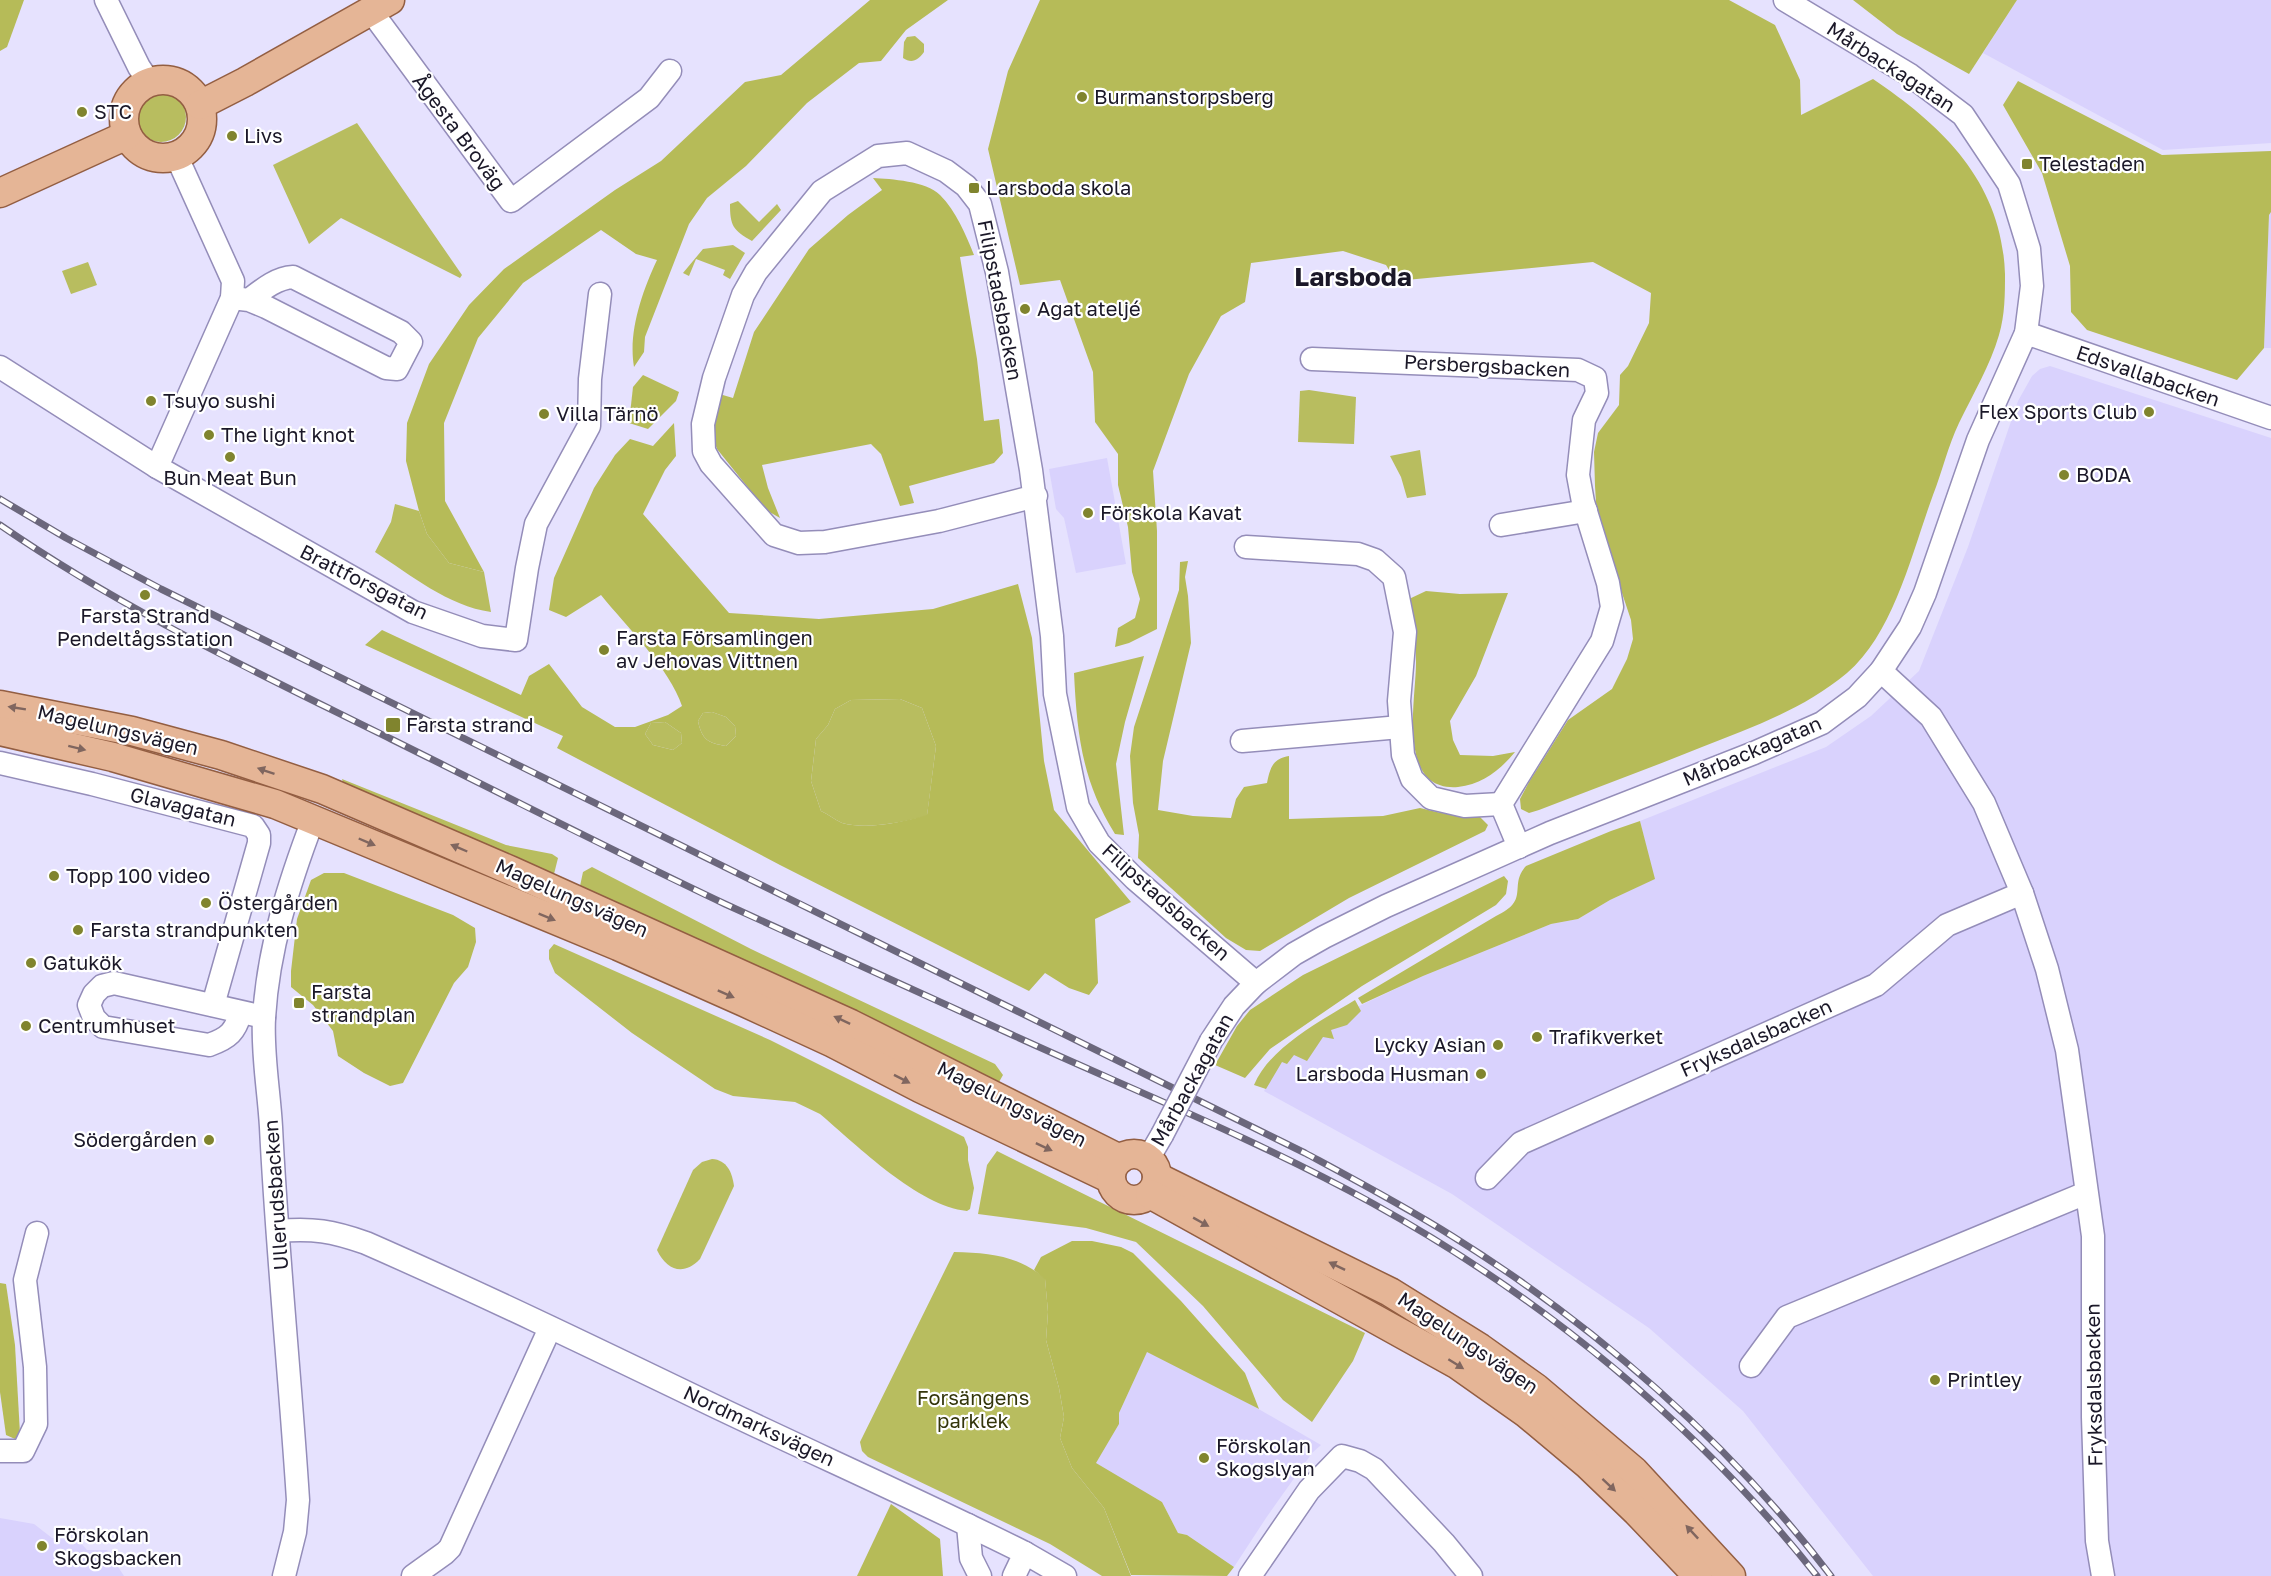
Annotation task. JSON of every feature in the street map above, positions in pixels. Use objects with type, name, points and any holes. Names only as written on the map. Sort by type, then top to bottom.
[{"type":"main road","name":"Ågesta Broväg","points":[[200,105],[381,6]]},
{"type":"main road","points":[[167,80],[181,84],[193,93],[200,105],[202,124],[196,140],[184,152],[170,157],[153,157],[138,149],[127,135],[123,120],[127,102],[134,92],[149,82],[167,80]]},
{"type":"main road","points":[[0,193],[127,135]]},
{"type":"main road","name":"Magelungsvägen","points":[[0,705],[132,731],[221,755],[322,789],[513,871],[841,1019],[1115,1169]]},
{"type":"main road","name":"Magelungsvägen","points":[[0,731],[123,760],[274,804],[313,819],[618,946],[833,1043],[930,1093],[1115,1169]]},
{"type":"main road","points":[[313,819],[322,789]]},
{"type":"main road","name":"Magelungsvägen","points":[[1115,1169],[1134,1154],[1458,1365],[1526,1413],[1587,1464],[1698,1576]]},
{"type":"main road","name":"Magelungsvägen","points":[[1115,1169],[1115,1191],[1126,1199],[1139,1200],[1154,1166]]},
{"type":"main road","name":"Magelungsvägen","points":[[1154,1166],[1390,1292],[1480,1348],[1536,1388],[1634,1472],[1731,1576]]},
{"type":"street","points":[[106,0],[139,67],[149,82]]},
{"type":"street","name":"Mårbackagatan","points":[[1154,1166],[1211,1041],[1234,1006],[1256,983],[1294,954],[1324,937],[1519,847],[1754,753],[1822,723],[1857,697],[1881,671],[1899,645],[1925,594],[1978,440],[2026,333],[2032,286],[2029,249],[2009,184],[1963,115],[1910,75],[1785,0]]},
{"type":"street","name":"Ågesta Broväg","points":[[381,6],[511,201],[649,98],[670,71]]},
{"type":"street","name":"Filipstadsbacken","points":[[1036,496],[939,521],[825,542],[799,543],[774,535],[711,464],[704,451],[703,424],[714,378],[743,295],[756,272],[822,191],[878,156],[907,153],[927,161],[946,171],[966,186],[980,204],[997,272],[1036,496],[1052,636],[1055,694],[1078,807],[1099,843],[1135,879],[1256,983]]},
{"type":"street","points":[[176,155],[240,299]]},
{"type":"street","points":[[157,466],[240,299],[284,278],[293,277],[402,332],[411,342],[397,369],[386,368],[266,307],[240,299]]},
{"type":"street","name":"Brattforsgatan","points":[[0,367],[157,466],[413,612],[482,636],[516,640],[536,524],[590,426],[590,379],[600,294]]},
{"type":"street","name":"Edsvallabacken","points":[[2026,333],[2271,418]]},
{"type":"street","name":"Persbergsbacken","points":[[1312,359],[1578,370],[1595,378],[1597,393],[1584,420],[1578,475],[1586,511],[1608,583],[1612,607],[1602,640],[1501,804]]},
{"type":"street","points":[[1501,525],[1586,511]]},
{"type":"street","points":[[1246,547],[1358,554],[1375,560],[1394,577],[1405,632],[1399,701],[1400,727],[1403,756],[1412,779],[1431,798],[1465,806],[1501,804],[1519,847]]},
{"type":"street","name":"Fryksdalsbacken","points":[[1881,671],[1931,717],[1984,803],[2022,892],[2047,969],[2067,1050],[2093,1236],[2093,1417],[2097,1541],[2103,1576]]},
{"type":"street","points":[[1242,741],[1400,727]]},
{"type":"street","name":"Glavagatan","points":[[0,763],[92,784],[253,826],[259,835],[259,843],[213,1005]]},
{"type":"street","name":"Ullerudsbacken","points":[[284,1576],[295,1532],[298,1500],[270,1095],[264,1047],[264,1017],[275,934],[313,819]]},
{"type":"street","name":"Fryksdalsbacken","points":[[1487,1178],[1521,1143],[1876,985],[1947,926],[2022,892]]},
{"type":"street","points":[[241,1012],[236,1027],[224,1040],[209,1045],[103,1027],[94,1018],[89,1005],[94,994],[102,986],[114,983],[264,1017]]},
{"type":"street","points":[[1751,1366],[1787,1317],[2086,1193]]},
{"type":"street","name":"Nordmarksvägen","points":[[278,1231],[319,1229],[341,1234],[392,1254],[968,1525],[1065,1576]]},
{"type":"street","points":[[0,1451],[23,1450],[36,1424],[34,1367],[25,1280],[38,1233]]},
{"type":"street","points":[[413,1576],[450,1548],[550,1328]]},
{"type":"street","points":[[1250,1576],[1309,1490],[1342,1456],[1360,1461],[1374,1469],[1444,1543],[1471,1576]]},
{"type":"street","points":[[968,1525],[971,1557],[980,1576]]},
{"type":"street","points":[[1014,1576],[1024,1553]]},
{"type":"shaded area","name":"Telestaden","points":[[2017,0],[2271,0],[2271,143],[2163,150],[1983,53]]},
{"type":"shaded area","points":[[2271,212],[2271,348],[2264,348],[2269,215]]},
{"type":"shaded area","points":[[2050,366],[2271,438],[2271,1576],[1873,1576],[1743,1411],[1649,1328],[1452,1194],[1264,1091],[1289,1047],[1331,1025],[1355,1008],[1423,976],[1551,924],[1578,919],[1610,900],[1654,879],[1640,821],[1826,747],[1871,716],[1919,671],[1968,547],[2018,401],[2032,376],[2040,369]]},
{"type":"shaded area","name":"Förskola Kavat","points":[[1107,458],[1126,564],[1076,573],[1064,518],[1056,509],[1049,469]]},
{"type":"shaded area","name":"Förskolan Skogslyan","points":[[1147,1351],[1243,1400],[1321,1445],[1312,1453],[1234,1567],[1187,1535],[1178,1533],[1162,1502],[1095,1464],[1119,1424],[1119,1413]]},
{"type":"shaded area","name":"Förskolan Skogsbacken","points":[[0,1518],[34,1524],[52,1538],[79,1541],[87,1550],[107,1550],[124,1576],[0,1576]]},
{"type":"green space","points":[[0,0],[24,0],[7,47],[0,51]]},
{"type":"green space","points":[[870,0],[948,0],[906,30],[881,61],[859,63],[807,103],[746,166],[707,198],[689,224],[645,337],[644,352],[634,367],[633,340],[638,312],[657,260],[636,254],[601,230],[523,283],[478,338],[444,423],[445,501],[484,572],[449,563],[427,534],[419,511],[406,461],[407,423],[429,364],[469,305],[504,269],[615,190],[661,161],[745,82],[781,75]]},
{"type":"green space","points":[[1040,0],[1729,0],[1775,25],[1800,80],[1801,115],[1873,79],[1899,97],[1945,138],[1981,185],[1993,212],[2001,241],[2005,274],[2004,304],[2001,327],[1995,346],[1959,423],[1900,590],[1877,636],[1863,656],[1831,686],[1796,707],[1759,724],[1539,810],[1529,813],[1521,809],[1520,799],[1568,720],[1612,689],[1627,659],[1633,639],[1631,620],[1597,518],[1594,452],[1598,433],[1619,405],[1620,375],[1628,366],[1649,323],[1651,293],[1593,262],[1396,281],[1386,265],[1343,251],[1251,263],[1245,302],[1221,316],[1189,374],[1153,471],[1157,531],[1157,629],[1129,643],[1115,647],[1118,628],[1135,618],[1140,599],[1132,572],[1128,527],[1118,485],[1118,454],[1095,422],[1093,372],[1060,280],[1020,285],[988,149],[1008,71]]},
{"type":"green space","points":[[1853,0],[2017,0],[1969,74],[1897,34]]},
{"type":"green space","points":[[915,36],[924,44],[924,52],[917,59],[909,61],[903,58],[904,42],[907,37]]},
{"type":"green space","points":[[2018,81],[2162,155],[2271,151],[2271,212],[2269,215],[2264,348],[2237,380],[2087,330],[2071,312],[2070,266],[2042,173],[2003,105]]},
{"type":"green space","points":[[156,92],[166,92],[179,99],[186,112],[186,122],[179,135],[166,142],[156,142],[147,138],[140,131],[136,122],[136,112],[140,103],[147,96]]},
{"type":"green space","points":[[357,123],[462,275],[460,278],[341,218],[309,244],[273,165]]},
{"type":"green space","points":[[873,178],[908,182],[934,190],[951,208],[964,231],[974,255],[960,257],[977,359],[984,421],[999,419],[1003,453],[994,463],[909,486],[914,503],[900,506],[881,454],[871,444],[762,465],[780,518],[766,510],[717,449],[709,427],[716,393],[733,398],[754,332],[809,249],[848,215],[882,190]]},
{"type":"green space","points":[[738,201],[759,222],[777,204],[781,210],[752,241],[741,234],[732,222],[730,204]]},
{"type":"green space","points":[[733,245],[745,253],[730,279],[723,275],[725,270],[696,259],[689,276],[683,273],[703,249]]},
{"type":"green space","points":[[88,262],[97,285],[71,294],[62,271]]},
{"type":"green space","points":[[643,375],[679,392],[676,401],[648,429],[629,423],[633,387]]},
{"type":"green space","points":[[1309,390],[1356,397],[1354,444],[1298,442],[1300,391]]},
{"type":"green space","points":[[674,423],[676,456],[665,470],[643,514],[729,613],[819,619],[933,609],[1018,584],[1032,638],[1044,761],[1054,810],[1131,902],[1095,919],[1098,983],[1089,995],[1069,988],[1045,973],[1029,991],[780,865],[557,748],[563,736],[365,645],[382,630],[521,695],[529,676],[549,664],[582,707],[615,727],[635,727],[668,715],[682,706],[668,677],[658,663],[601,595],[566,617],[549,610],[554,578],[594,488],[615,455],[630,439],[653,446]],"holes":[[[900,699],[922,708],[936,746],[927,815],[862,826],[842,823],[821,811],[811,781],[816,739],[828,725],[835,709],[851,700]],[[712,712],[726,717],[735,726],[736,736],[726,746],[710,742],[702,732],[698,721],[703,713]],[[665,722],[681,733],[682,743],[673,750],[653,745],[645,734],[651,723]]]},
{"type":"green space","points":[[1420,450],[1426,495],[1407,498],[1401,477],[1390,456]]},
{"type":"green space","points":[[395,504],[419,511],[427,534],[449,563],[484,572],[491,612],[475,609],[445,596],[416,580],[375,552],[391,522]]},
{"type":"green space","points":[[1188,561],[1185,577],[1191,643],[1163,761],[1158,810],[1193,816],[1231,818],[1236,799],[1244,787],[1267,783],[1273,765],[1279,759],[1289,756],[1289,819],[1383,816],[1420,808],[1441,813],[1479,816],[1488,825],[1485,831],[1349,898],[1260,951],[1246,950],[1226,938],[1138,858],[1139,835],[1133,803],[1130,756],[1134,727],[1179,590],[1180,562]]},
{"type":"green space","points":[[1426,591],[1460,594],[1508,593],[1476,676],[1450,721],[1453,740],[1460,755],[1493,756],[1515,752],[1490,775],[1475,783],[1458,787],[1438,785],[1425,775],[1417,760],[1413,720],[1416,655],[1409,599]]},
{"type":"green space","points":[[1144,656],[1125,722],[1116,764],[1124,835],[1115,834],[1088,776],[1077,716],[1074,673]]},
{"type":"green space","points":[[900,699],[922,708],[936,746],[927,816],[896,823],[862,826],[842,823],[821,811],[811,781],[816,739],[828,725],[835,709],[851,700]]},
{"type":"green space","points":[[712,712],[726,717],[735,726],[736,736],[726,746],[710,742],[702,732],[698,721],[703,713]]},
{"type":"green space","points":[[665,722],[681,733],[682,743],[673,750],[653,745],[645,734],[651,723]]},
{"type":"green space","points":[[342,779],[506,845],[552,854],[558,858],[554,874],[344,787]]},
{"type":"green space","points":[[1640,821],[1655,879],[1610,900],[1578,919],[1551,924],[1423,976],[1362,1004],[1358,998],[1507,910],[1516,898],[1521,873],[1526,866]]},
{"type":"green space","points":[[592,867],[751,949],[995,1064],[1003,1075],[999,1082],[580,886],[583,872]]},
{"type":"green space","points":[[324,873],[344,873],[453,915],[475,928],[476,942],[468,967],[454,983],[403,1083],[390,1086],[338,1056],[333,1031],[313,1005],[291,987],[297,919],[311,880]]},
{"type":"green space","points":[[1504,876],[1508,881],[1506,894],[1496,905],[1362,986],[1270,1049],[1245,1078],[1215,1065],[1237,1026],[1250,1010],[1303,975]]},
{"type":"green space","points":[[554,944],[770,1040],[964,1137],[968,1147],[968,1160],[974,1188],[970,1209],[967,1211],[948,1207],[909,1187],[889,1173],[820,1114],[795,1102],[733,1096],[715,1089],[632,1033],[555,973],[549,959],[549,950]]},
{"type":"green space","points":[[1355,1000],[1361,1011],[1347,1025],[1331,1030],[1334,1039],[1323,1037],[1307,1061],[1294,1055],[1287,1064],[1282,1062],[1266,1089],[1254,1085],[1271,1059],[1284,1047],[1312,1026]]},
{"type":"green space","points":[[997,1151],[1365,1333],[1353,1361],[1312,1422],[1283,1400],[1203,1306],[1136,1242],[1086,1228],[978,1214],[987,1165]]},
{"type":"green space","points":[[712,1159],[725,1164],[732,1176],[734,1186],[700,1259],[688,1268],[676,1269],[666,1263],[657,1250],[693,1170],[702,1162]]},
{"type":"green space","points":[[1072,1241],[1092,1241],[1121,1247],[1133,1253],[1181,1301],[1245,1373],[1259,1409],[1147,1352],[1119,1413],[1119,1424],[1096,1463],[1162,1502],[1178,1533],[1187,1535],[1234,1567],[1227,1576],[1131,1575],[1104,1508],[1072,1468],[1060,1438],[1064,1417],[1046,1340],[1048,1312],[1045,1279],[1034,1270],[1041,1257]]},
{"type":"green space","name":"Forsängens parklek","points":[[954,1252],[979,1253],[1013,1260],[1024,1264],[1045,1278],[1048,1312],[1046,1340],[1064,1417],[1060,1438],[1072,1468],[1104,1508],[1131,1576],[1102,1576],[1050,1544],[868,1457],[862,1451],[860,1442]]},
{"type":"green space","points":[[0,1283],[6,1284],[15,1345],[20,1434],[15,1439],[6,1435],[0,1392]]},
{"type":"green space","points":[[891,1504],[940,1539],[943,1576],[857,1576]]},
{"type":"railway","points":[[0,499],[66,538],[161,589],[1305,1153],[1416,1214],[1505,1271],[1608,1347],[1704,1433],[1748,1478],[1831,1576]]},
{"type":"railway","points":[[0,525],[94,585],[143,613],[291,690],[599,843],[760,920],[1237,1135],[1372,1203],[1496,1279],[1613,1367],[1720,1466],[1817,1576]]},
{"type":"place","name":"Burmanstorpsberg","points":[[1082,97]]},
{"type":"place","name":"STC","points":[[82,112]]},
{"type":"place","name":"Livs","points":[[232,136]]},
{"type":"place","name":"Telestaden","points":[[2027,164]]},
{"type":"place","name":"Larsboda skola","points":[[974,188]]},
{"type":"place","name":"Agat ateljé","points":[[1025,309]]},
{"type":"place","name":"Tsuyo sushi","points":[[151,401]]},
{"type":"place","name":"Flex Sports Club","points":[[2149,412]]},
{"type":"place","name":"Villa Tärnö","points":[[544,414]]},
{"type":"place","name":"The light knot","points":[[209,435]]},
{"type":"place","name":"Bun Meat Bun","points":[[230,457]]},
{"type":"place","name":"BODA","points":[[2064,475]]},
{"type":"place","name":"Förskola Kavat","points":[[1088,513]]},
{"type":"place","name":"Farsta Strand Pendeltågsstation","points":[[145,595]]},
{"type":"place","name":"Farsta Församlingen av Jehovas Vittnen","points":[[604,650]]},
{"type":"place","name":"Farsta strand","points":[[393,725]]},
{"type":"place","name":"Topp 100 video","points":[[54,876]]},
{"type":"place","name":"Östergården","points":[[206,903]]},
{"type":"place","name":"Farsta strandpunkten","points":[[78,930]]},
{"type":"place","name":"Gatukök","points":[[31,963]]},
{"type":"place","name":"Farsta strandplan","points":[[299,1003]]},
{"type":"place","name":"Centrumhuset","points":[[26,1026]]},
{"type":"place","name":"Trafikverket","points":[[1537,1037]]},
{"type":"place","name":"Lycky Asian","points":[[1498,1045]]},
{"type":"place","name":"Larsboda Husman","points":[[1481,1074]]},
{"type":"place","name":"Södergården","points":[[209,1140]]},
{"type":"place","name":"Printley","points":[[1935,1380]]},
{"type":"place","name":"Förskolan Skogslyan","points":[[1204,1458]]},
{"type":"place","name":"Förskolan Skogsbacken","points":[[42,1546]]},
{"type":"district","name":"Larsboda","points":[[1353,277]]}]
